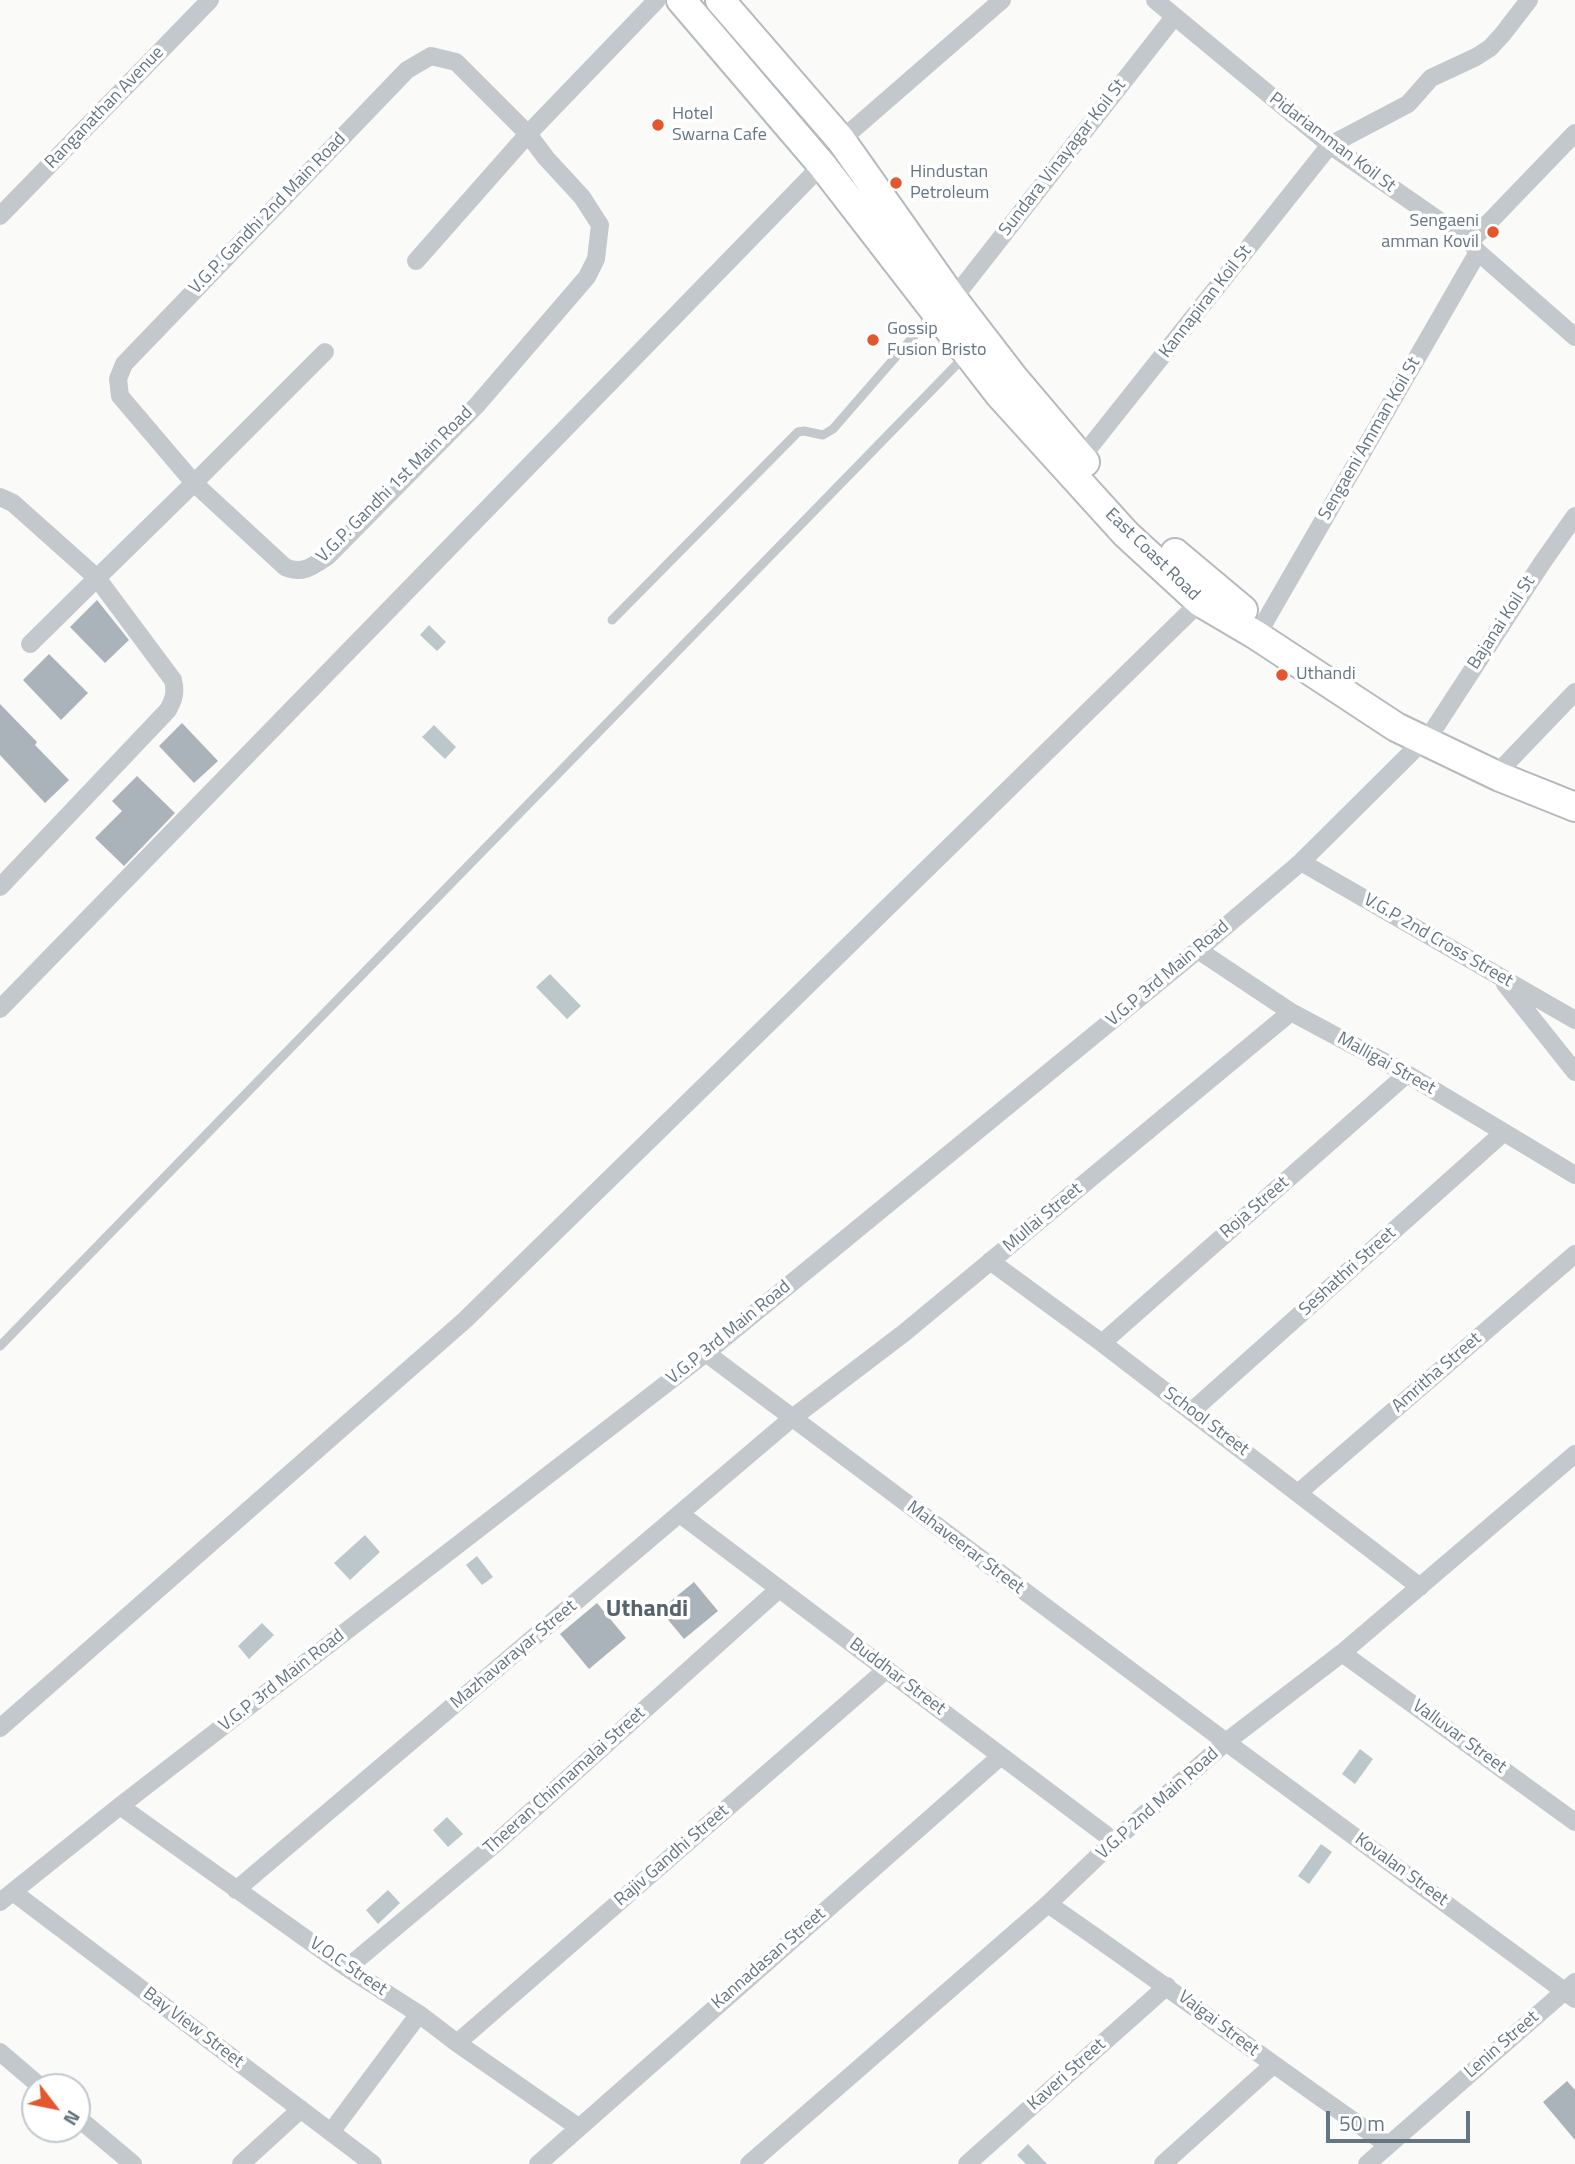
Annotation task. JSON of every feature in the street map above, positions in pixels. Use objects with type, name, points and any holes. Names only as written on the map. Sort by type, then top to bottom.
[{"type":"main road","points":[[681,0],[944,305]]},
{"type":"main road","points":[[720,0],[841,140],[944,305]]},
{"type":"main road","name":"East Coast Road","points":[[944,305],[966,354],[999,394],[1126,534],[1200,602],[1256,635],[1396,727],[1427,736],[1575,793]]},
{"type":"main road","name":"East Coast Road","points":[[944,305],[1140,523],[1213,587],[1263,625],[1427,736],[1500,777],[1575,807]]},
{"type":"street","name":"Ranganathan Avenue","points":[[0,216],[210,0]]},
{"type":"street","points":[[416,261],[528,134],[657,0]]},
{"type":"street","name":"Pidariamman Koil St","points":[[1155,0],[1330,145],[1474,247],[1575,337]]},
{"type":"street","points":[[1330,145],[1408,104],[1431,78],[1490,48],[1529,0]]},
{"type":"street","points":[[841,140],[997,2]]},
{"type":"street","name":"Sundara Vinayagar Koil St","points":[[944,305],[1174,16]]},
{"type":"street","name":"V.G.P. Gandhi 2nd Main Road","points":[[194,483],[120,396],[118,379],[124,364],[133,354],[407,70],[431,56],[456,62],[528,134]]},
{"type":"street","name":"Sengaeni Amman Koil St","points":[[1263,625],[1474,247],[1575,133]]},
{"type":"street","name":"V.G.P. Gandhi 1st Main Road","points":[[194,483],[285,567],[301,571],[309,569],[328,556],[477,405],[587,277],[598,249],[600,225],[582,197],[528,134]]},
{"type":"street","name":"Kannapiran Koil St","points":[[1082,458],[1330,145]]},
{"type":"street","points":[[0,1009],[822,165]]},
{"type":"street","points":[[30,644],[325,352]]},
{"type":"street","points":[[0,497],[13,503],[97,578],[173,680],[175,690],[174,700],[168,710],[0,887]]},
{"type":"street","name":"Bajanai Koil St","points":[[1427,736],[1575,516]]},
{"type":"street","points":[[0,1728],[466,1320],[1200,602]]},
{"type":"street","points":[[1505,765],[1575,692]]},
{"type":"street","name":"V.G.P 3rd Main Road","points":[[6,1897],[706,1353],[1198,950],[1301,862],[1427,736]]},
{"type":"street","name":"V.G.P 2nd Cross Street","points":[[1301,862],[1575,1020]]},
{"type":"street","name":"Malligai Street","points":[[1198,950],[1291,1012],[1407,1074],[1575,1175]]},
{"type":"street","points":[[1498,976],[1575,1072]]},
{"type":"street","name":"Mullai Street","points":[[791,1419],[904,1333],[1291,1012]]},
{"type":"street","name":"Roja Street","points":[[1102,1343],[1407,1074]]},
{"type":"street","name":"Seshathri Street","points":[[1192,1411],[1503,1133]]},
{"type":"street","name":"Amritha Street","points":[[1298,1493],[1575,1254]]},
{"type":"street","name":"School Street","points":[[990,1261],[1192,1411],[1420,1587]]},
{"type":"street","name":"Mahaveerar Street","points":[[706,1353],[1226,1742]]},
{"type":"street","name":"Mazhavarayar Street","points":[[236,1890],[791,1419]]},
{"type":"street","name":"V.G.P 2nd Main Road","points":[[750,2164],[1048,1904],[1114,1841],[1226,1742],[1342,1653],[1575,1454]]},
{"type":"street","name":"Buddhar Street","points":[[680,1514],[1114,1841]]},
{"type":"street","name":"Theeran Chinnamalai Street","points":[[347,1968],[496,1843],[779,1589]]},
{"type":"street","name":"Valluvar Street","points":[[1342,1653],[1575,1822]]},
{"type":"street","name":"Rajiv Gandhi Street","points":[[457,2043],[887,1670]]},
{"type":"street","name":"Kovalan Street","points":[[1226,1742],[1572,1990]]},
{"type":"street","name":"Kannadasan Street","points":[[538,2164],[1001,1756]]},
{"type":"street","name":"V.O.C Street","points":[[120,1806],[347,1968],[419,2014],[578,2127]]},
{"type":"street","name":"Bay View Street","points":[[6,1897],[301,2109],[373,2164]]},
{"type":"street","name":"Vaigai Street","points":[[1048,1904],[1388,2145]]},
{"type":"street","name":"Kaveri Street","points":[[968,2164],[1167,1986]]},
{"type":"street","name":"Lenin Street","points":[[1367,2164],[1572,1990]]},
{"type":"street","points":[[331,2132],[419,2014]]},
{"type":"street","points":[[0,2052],[25,2073]]},
{"type":"street","points":[[1163,2164],[1273,2065]]},
{"type":"street","points":[[241,2164],[301,2109]]},
{"type":"street","points":[[91,2129],[133,2164]]},
{"type":"lane","points":[[612,620],[798,432],[823,435],[833,429],[944,305]]},
{"type":"lane","points":[[0,1346],[966,354]]},
{"type":"shaded area","points":[[429,625],[446,642],[437,651],[420,635]]},
{"type":"shaded area","points":[[434,725],[456,747],[445,759],[422,737]]},
{"type":"shaded area","points":[[550,974],[581,1006],[567,1019],[536,987]]},
{"type":"shaded area","points":[[365,1535],[380,1552],[350,1580],[334,1563]]},
{"type":"shaded area","points":[[477,1556],[493,1577],[482,1585],[466,1565]]},
{"type":"shaded area","points":[[262,1623],[274,1635],[249,1659],[238,1646]]},
{"type":"shaded area","points":[[1360,1749],[1373,1759],[1355,1784],[1342,1774]]},
{"type":"shaded area","points":[[447,1817],[463,1834],[448,1847],[433,1830]]},
{"type":"shaded area","points":[[1321,1844],[1332,1852],[1309,1884],[1298,1876]]},
{"type":"shaded area","points":[[388,1890],[400,1903],[378,1924],[366,1910]]},
{"type":"shaded area","points":[[1028,2144],[1047,2164],[1026,2164],[1017,2155]]},
{"type":"building","points":[[97,600],[129,640],[105,663],[70,627]]},
{"type":"building","points":[[49,654],[88,693],[61,720],[23,680]]},
{"type":"building","points":[[0,704],[69,780],[45,803],[0,755]]},
{"type":"building","points":[[182,723],[218,761],[194,783],[159,746]]},
{"type":"building","points":[[137,776],[175,813],[124,866],[95,838],[122,811],[112,801]]},
{"type":"building","points":[[694,1582],[718,1611],[684,1639],[660,1610]]},
{"type":"building","points":[[597,1603],[626,1638],[589,1669],[560,1634]]},
{"type":"building","points":[[1567,2081],[1575,2090],[1575,2140],[1543,2102]]},
{"type":"place","name":"Hotel Swarna Cafe","points":[[658,125]]},
{"type":"place","name":"Hindustan Petroleum","points":[[896,183]]},
{"type":"place","name":"Sengaeni amman Kovil","points":[[1493,232]]},
{"type":"place","name":"Gossip Fusion Bristo","points":[[873,340]]},
{"type":"place","name":"Uthandi","points":[[1282,675]]},
{"type":"district","name":"Uthandi","points":[[647,1610]]}]
